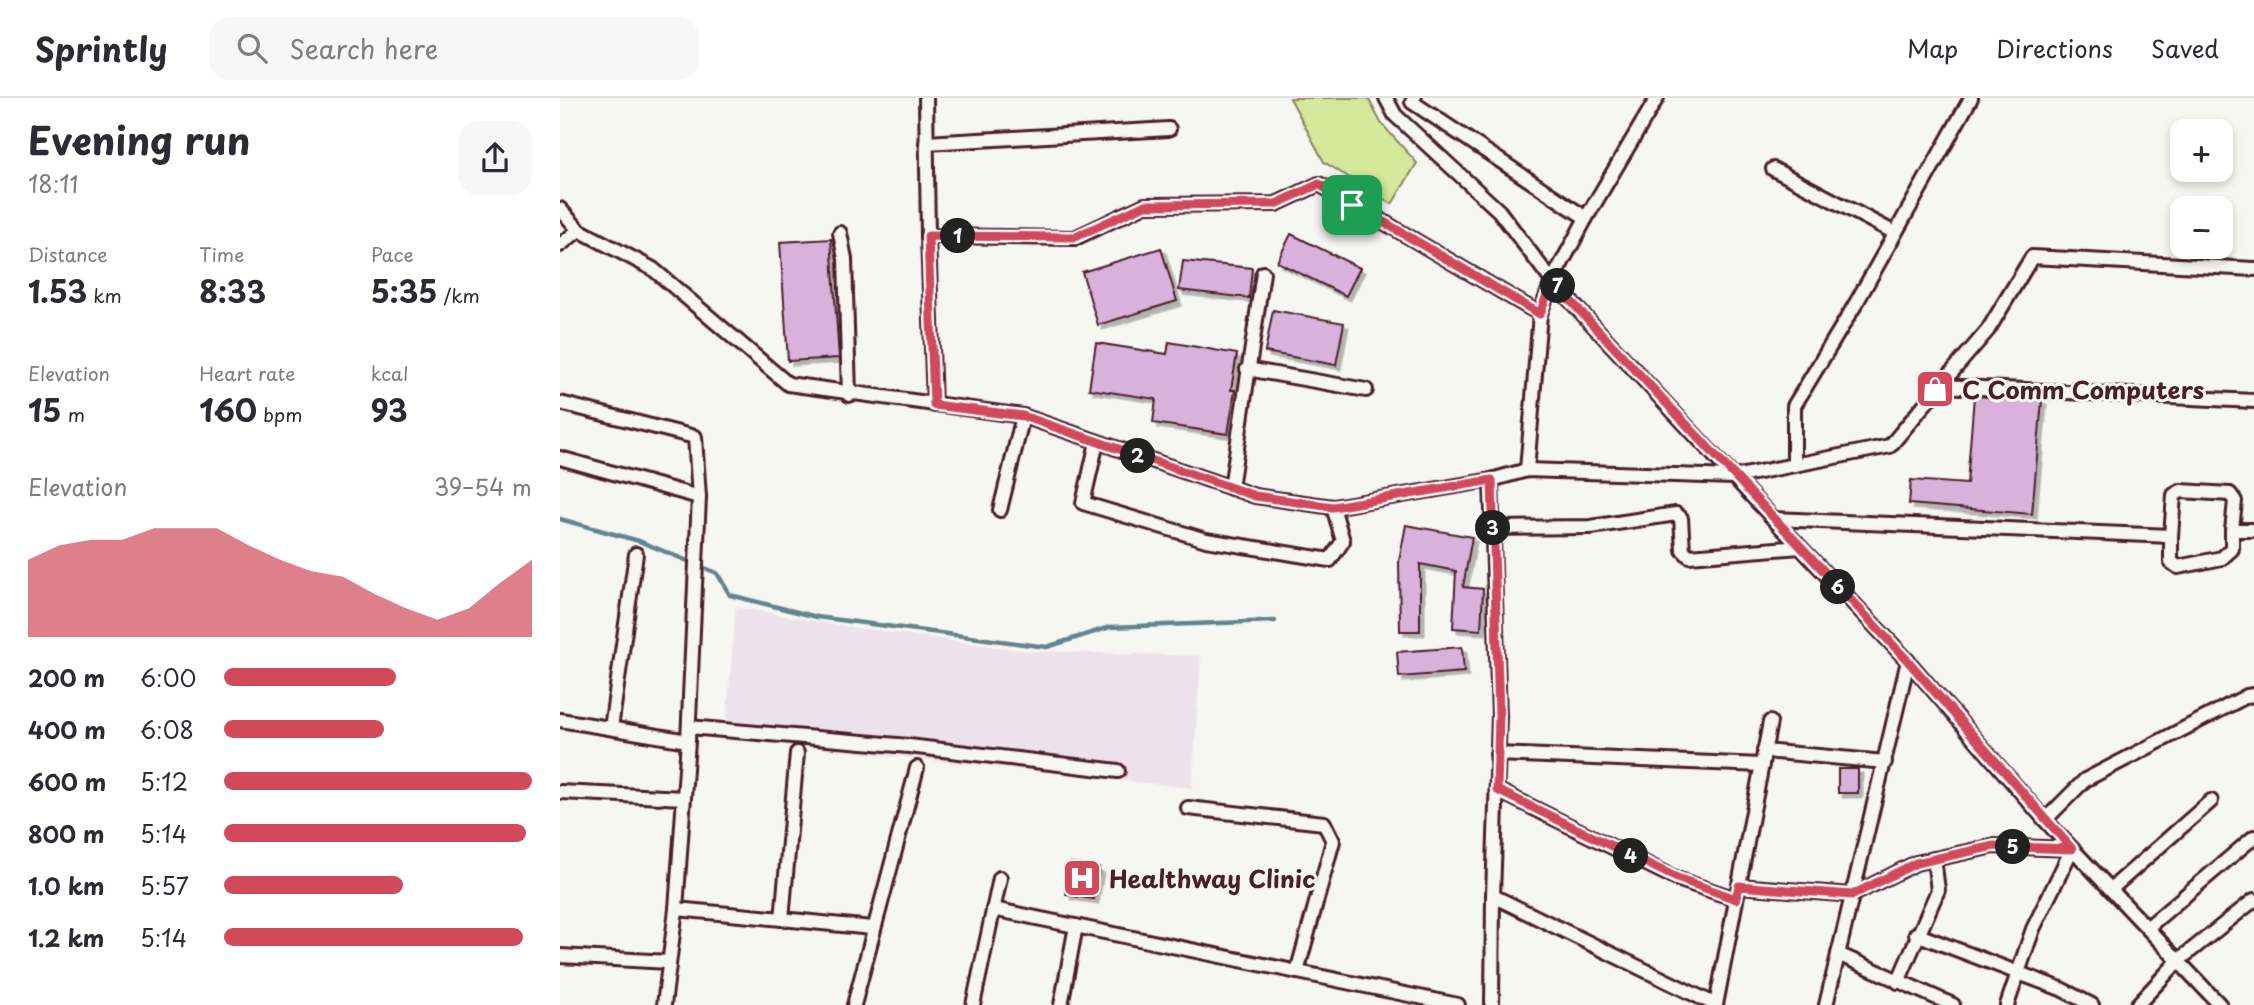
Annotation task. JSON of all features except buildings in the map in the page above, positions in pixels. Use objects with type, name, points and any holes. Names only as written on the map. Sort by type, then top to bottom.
[{"type":"street","points":[[926,98],[934,405]]},
{"type":"street","points":[[1386,98],[1395,115],[1499,211],[1552,281],[1908,661],[2045,820],[2220,1005]]},
{"type":"street","points":[[1414,98],[1412,102],[1586,218]]},
{"type":"street","points":[[1794,465],[1794,406],[1971,98]]},
{"type":"street","points":[[1527,470],[1540,314],[1552,281],[1650,100]]},
{"type":"street","points":[[926,143],[1169,129]]},
{"type":"street","points":[[1773,169],[1895,233]]},
{"type":"street","points":[[928,236],[1075,237],[1145,205],[1276,204],[1319,184],[1540,314]]},
{"type":"street","points":[[560,209],[579,230],[653,269],[788,384],[849,395],[1023,416],[1255,496],[1333,507],[1492,480],[1527,470],[1734,477],[1890,446],[1988,330],[2032,257],[2254,269]]},
{"type":"street","points":[[560,244],[579,230]]},
{"type":"street","points":[[840,233],[845,259],[849,395]]},
{"type":"street","points":[[1231,488],[1263,272]]},
{"type":"street","points":[[1247,369],[1366,390]]},
{"type":"street","points":[[1940,386],[2254,401]]},
{"type":"street","points":[[560,403],[695,437],[699,497],[689,734],[676,909],[664,1005]]},
{"type":"street","points":[[1000,510],[1023,416]]},
{"type":"street","points":[[1097,442],[1083,503],[1206,540],[1330,560],[1343,541],[1333,507]]},
{"type":"street","points":[[560,458],[699,497]]},
{"type":"street","points":[[1492,480],[1497,754],[1492,1005]]},
{"type":"street","points":[[2181,491],[2230,494],[2235,501],[2232,549],[2228,554],[2178,567],[2171,562],[2171,536],[2172,501],[2174,495],[2181,491]]},
{"type":"street","points":[[1493,528],[1591,527],[1676,514],[1681,518],[1683,550],[1689,556],[1800,547]]},
{"type":"street","points":[[1774,519],[2171,536]]},
{"type":"street","points":[[2232,530],[2254,530]]},
{"type":"street","points":[[611,728],[636,554]]},
{"type":"street","points":[[1826,1005],[1908,661]]},
{"type":"street","points":[[2045,820],[2085,780],[2247,696],[2254,695]]},
{"type":"street","points":[[560,720],[611,728],[689,734],[909,746],[1118,771]]},
{"type":"street","points":[[1493,896],[1716,1005],[1770,722]]},
{"type":"street","points":[[782,919],[797,753]]},
{"type":"street","points":[[1497,754],[1885,762]]},
{"type":"street","points":[[854,1005],[872,928],[917,768]]},
{"type":"street","points":[[1497,790],[1677,878],[1738,892],[1852,895],[1916,863],[1994,846],[2072,849]]},
{"type":"street","points":[[560,792],[684,798]]},
{"type":"street","points":[[2111,889],[2211,801]]},
{"type":"street","points":[[1188,808],[1324,823],[1329,828],[1333,841],[1297,972]]},
{"type":"street","points":[[2148,927],[2254,837]]},
{"type":"street","points":[[2007,1005],[2033,929],[2072,849]]},
{"type":"street","points":[[1898,982],[1916,934],[1938,890],[1934,859]]},
{"type":"street","points":[[973,1005],[999,878]]},
{"type":"street","points":[[2137,1005],[2179,960],[2254,900]]},
{"type":"street","points":[[676,909],[872,928]]},
{"type":"street","points":[[993,909],[1458,1005]]},
{"type":"street","points":[[1061,1005],[1076,926]]},
{"type":"street","points":[[1916,934],[2092,1005]]},
{"type":"street","points":[[1838,954],[1953,1005]]},
{"type":"street","points":[[560,956],[668,962]]},
{"type":"shaded area","points":[[736,607],[850,627],[1028,651],[1201,656],[1192,788],[725,738]]},
{"type":"green space","points":[[1290,98],[1368,98],[1381,123],[1417,163],[1392,204],[1324,162]]},
{"type":"waterway","points":[[560,519],[639,541],[717,573],[730,595],[817,617],[1047,647],[1110,627],[1275,621]]},
{"type":"place","name":"C Comm Computers","points":[[1935,389]]},
{"type":"place","name":"Healthway Clinic","points":[[1082,878]]},
{"type":"route","points":[[1319,184],[1352,205],[1540,314],[1552,281],[1908,661],[2072,849],[1994,846],[1916,863],[1852,895],[1739,886],[1736,899],[1677,878],[1497,790],[1499,716],[1492,480],[1333,507],[1255,496],[1023,416],[934,405],[928,236],[1075,237],[1145,205],[1276,204],[1319,184]]}]
